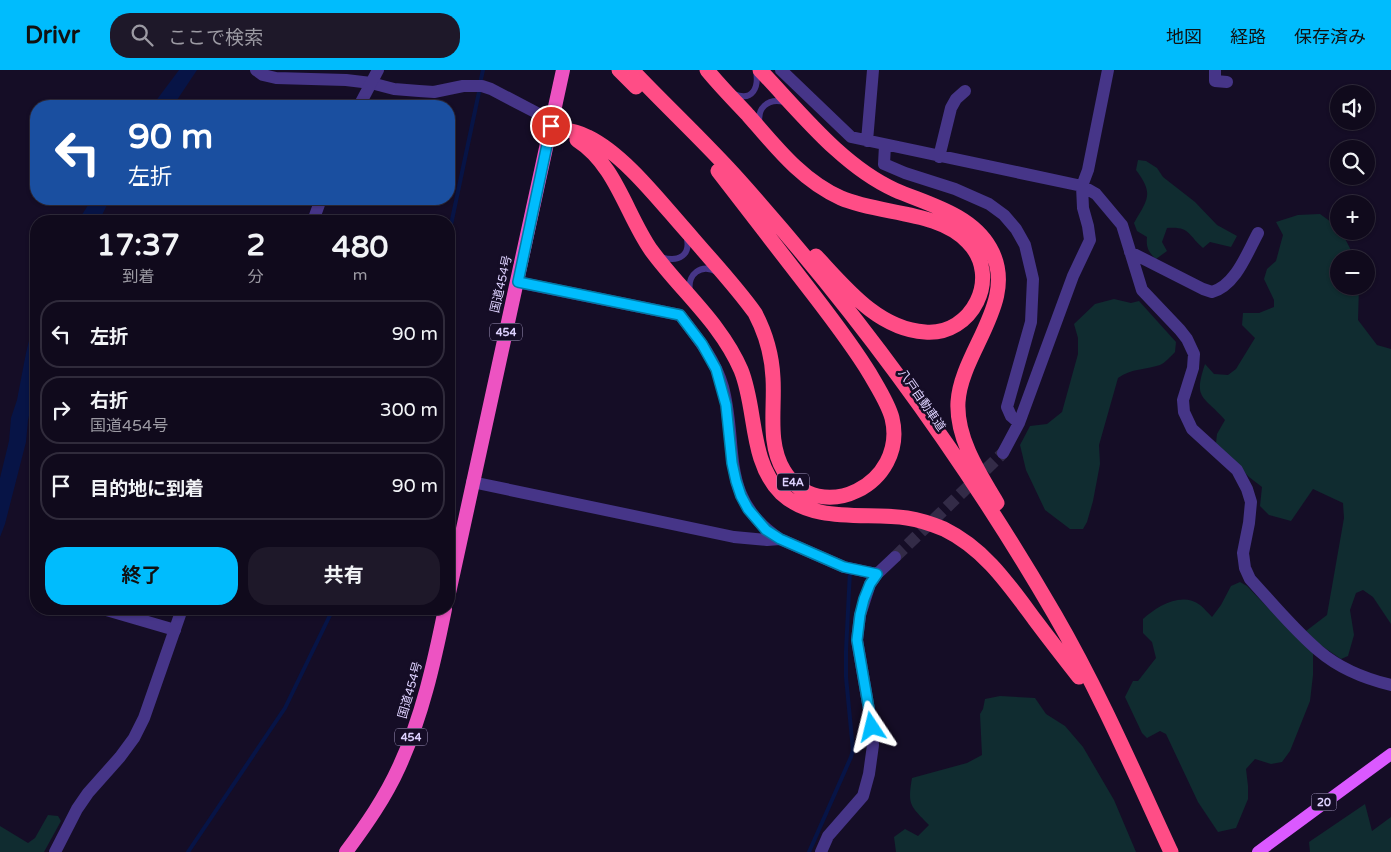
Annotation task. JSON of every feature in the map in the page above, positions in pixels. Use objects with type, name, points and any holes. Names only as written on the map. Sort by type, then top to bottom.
[{"type":"highway","name":"国道454号","points":[[455,564],[563,70]]},
{"type":"highway","name":"八戸自動車道","points":[[619,70],[718,171],[803,269],[879,365],[958,478],[1002,546],[1142,789]]},
{"type":"highway","name":"八戸自動車道","points":[[632,70],[738,179],[819,274],[877,348],[965,472],[1055,616],[1098,693],[1171,852]]},
{"type":"highway","name":"E4A","points":[[707,70],[794,166],[827,191],[859,204],[937,223],[959,234],[974,249],[981,263],[984,278],[979,299],[967,317],[949,328],[938,332],[916,331],[892,323],[852,294],[788,227],[738,179]]},
{"type":"highway","name":"E4A","points":[[760,70],[837,150],[858,169],[883,184],[955,216],[976,231],[991,248],[998,270],[997,294],[994,307],[962,380],[958,414],[972,458],[1035,572],[1055,616]]},
{"type":"highway","name":"E4A","points":[[551,126],[583,134],[611,151],[638,178],[727,278],[755,313],[768,345],[774,379],[774,442],[779,462],[784,471],[789,479],[812,494],[828,497],[848,495],[868,485],[890,457],[894,430],[887,405],[850,342],[718,171]]},
{"type":"highway","name":"E4A","points":[[551,126],[584,144],[598,158],[651,250],[724,339],[737,361],[746,384],[761,455],[769,476],[782,493],[802,506],[825,513],[906,518],[927,522],[964,541],[981,553],[1000,572],[1079,677]]},
{"type":"highway","name":"国道454号","points":[[346,852],[378,806],[399,768],[416,725],[428,684],[444,615]]},
{"type":"main road","name":"20","points":[[1258,852],[1391,754]]},
{"type":"street","points":[[256,70],[263,75],[276,78],[346,80],[371,83],[394,89],[434,92],[463,86],[482,86],[537,113],[551,126]]},
{"type":"street","points":[[362,100],[378,70]]},
{"type":"street","points":[[781,70],[851,137],[1082,186],[1096,194],[1122,225],[1142,290],[1180,330],[1187,339],[1194,354],[1193,368],[1183,400],[1184,412],[1192,429],[1237,470],[1248,488],[1251,502],[1243,553],[1245,568],[1250,579],[1319,652],[1370,680],[1391,685]]},
{"type":"street","points":[[868,141],[873,70]]},
{"type":"street","points":[[1003,453],[1019,423],[1073,276],[1090,240],[1083,208],[1082,186],[1088,170],[1108,70]]},
{"type":"street","points":[[1215,70],[1215,81],[1227,82]]},
{"type":"street","points":[[939,157],[951,108],[956,99],[965,91]]},
{"type":"street","points":[[885,145],[884,164],[904,173],[955,189],[989,204],[1004,215],[1016,229],[1025,245],[1033,279],[1031,322],[1008,407],[1011,416],[1019,423]]},
{"type":"street","points":[[1130,252],[1212,292],[1226,286],[1258,234]]},
{"type":"street","points":[[518,282],[680,315],[702,344],[716,369],[723,387],[732,463],[741,496],[758,521],[766,530],[780,539],[844,567],[877,574]]},
{"type":"street","points":[[472,482],[734,537],[766,540],[780,539]]},
{"type":"street","points":[[821,852],[828,836],[863,796],[869,774],[873,745],[872,727],[857,640],[860,615],[870,584],[895,556]]},
{"type":"street","points":[[124,615],[175,630]]},
{"type":"street","points":[[55,852],[83,801],[134,738],[144,718],[180,615]]},
{"type":"lane","points":[[724,89],[737,96],[749,95],[757,86],[755,70]]},
{"type":"lane","points":[[762,131],[759,122],[766,104],[777,100],[796,107]]},
{"type":"lane","points":[[651,250],[667,259],[674,260],[680,258],[688,246],[682,227]]},
{"type":"lane","points":[[692,298],[690,281],[698,269],[711,269],[727,278]]},
{"type":"green space","points":[[1138,160],[1146,161],[1157,168],[1163,177],[1195,202],[1217,225],[1237,236],[1231,247],[1210,242],[1203,248],[1185,230],[1167,228],[1162,242],[1167,251],[1156,259],[1149,252],[1147,237],[1137,231],[1134,223],[1146,202],[1147,196],[1145,185],[1136,170]]},
{"type":"green space","points":[[1320,214],[1330,221],[1330,240],[1346,240],[1351,250],[1330,250],[1330,295],[1359,295],[1358,320],[1377,345],[1391,349],[1391,624],[1373,597],[1363,590],[1356,593],[1350,610],[1354,635],[1348,656],[1341,659],[1319,644],[1306,631],[1327,615],[1344,518],[1343,503],[1313,489],[1291,521],[1269,515],[1260,506],[1262,487],[1249,477],[1216,443],[1217,434],[1225,420],[1206,401],[1200,391],[1205,364],[1214,374],[1228,375],[1236,369],[1255,338],[1242,325],[1243,313],[1259,313],[1274,307],[1274,300],[1264,279],[1267,269],[1276,261],[1283,235],[1276,222],[1298,215]]},
{"type":"green space","points":[[1114,299],[1131,303],[1139,301],[1176,342],[1175,352],[1160,365],[1133,371],[1118,378],[1099,445],[1100,464],[1087,522],[1083,529],[1070,529],[1045,510],[1026,470],[1020,445],[1030,426],[1047,424],[1062,412],[1078,354],[1078,338],[1074,324],[1095,304]]},
{"type":"green space","points":[[1240,582],[1247,586],[1313,652],[1313,675],[1310,701],[1290,751],[1282,762],[1271,764],[1255,759],[1246,769],[1248,799],[1236,828],[1218,832],[1198,802],[1166,734],[1160,731],[1147,738],[1142,733],[1125,697],[1133,681],[1138,681],[1156,658],[1152,642],[1143,633],[1143,619],[1162,605],[1185,599],[1200,605],[1212,617],[1231,586]]},
{"type":"green space","points":[[1000,696],[1035,698],[1046,714],[1065,726],[1083,747],[1114,800],[1136,852],[896,852],[894,837],[905,829],[918,836],[929,825],[914,809],[910,800],[912,778],[967,763],[982,755],[980,714],[985,699]]},
{"type":"green space","points":[[1365,804],[1372,831],[1391,817],[1391,852],[1310,852],[1309,842]]},
{"type":"green space","points":[[48,815],[58,816],[61,821],[44,852],[0,852],[0,826],[28,843],[35,838]]},
{"type":"shaded area","points":[[179,70],[197,70],[177,100],[156,100]]},
{"type":"shaded area","points":[[88,205],[107,205],[102,215],[82,215]]},
{"type":"shaded area","points":[[30,337],[30,412],[26,442],[0,537],[0,478]]},
{"type":"waterway","points":[[481,79],[483,70]]},
{"type":"waterway","points":[[453,215],[479,92]]},
{"type":"waterway","points":[[809,852],[853,750],[846,677],[850,571]]},
{"type":"waterway","points":[[188,852],[285,708],[330,615]]},
{"type":"tunnel","points":[[895,557],[1003,453]]},
{"type":"route","points":[[551,126],[518,282],[680,315],[702,344],[716,369],[723,387],[732,463],[741,496],[748,509],[766,530],[780,539],[844,567],[877,574],[870,584],[864,599],[857,640],[872,727]]}]
